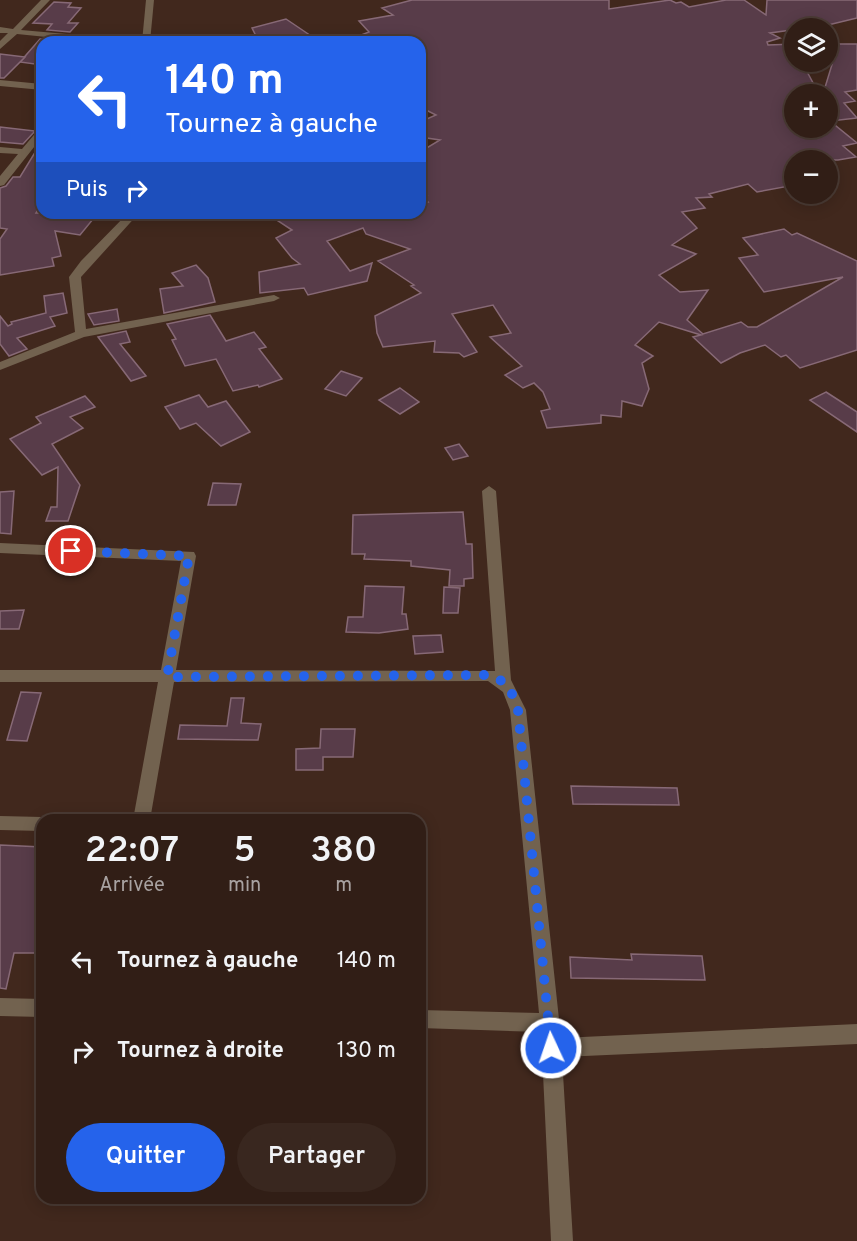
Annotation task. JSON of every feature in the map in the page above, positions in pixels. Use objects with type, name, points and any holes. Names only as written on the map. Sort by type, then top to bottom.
[{"type":"street","points":[[0,46],[46,0]]},
{"type":"street","points":[[147,36],[150,0]]},
{"type":"street","points":[[0,30],[58,36]]},
{"type":"street","points":[[0,83],[36,86]]},
{"type":"street","points":[[0,183],[36,139]]},
{"type":"street","points":[[0,150],[26,152]]},
{"type":"street","points":[[81,334],[75,277],[85,263],[129,219]]},
{"type":"street","points":[[0,366],[81,334],[274,298]]},
{"type":"street","points":[[489,491],[503,680],[512,693],[518,710],[550,1023],[562,1241]]},
{"type":"street","points":[[0,548],[189,556],[142,814]]},
{"type":"street","points":[[0,676],[489,675],[503,680]]},
{"type":"street","points":[[0,823],[36,824]]},
{"type":"street","points":[[0,1007],[36,1008]]},
{"type":"street","points":[[426,1019],[550,1023]]},
{"type":"street","points":[[551,1048],[857,1034]]},
{"type":"building","points":[[412,0],[609,0],[609,9],[670,0],[676,3],[681,2],[689,7],[726,0],[744,0],[766,15],[767,0],[857,0],[857,18],[838,23],[838,18],[784,18],[784,31],[770,33],[780,38],[767,42],[768,45],[784,44],[784,72],[807,72],[814,84],[784,84],[784,138],[838,138],[838,128],[857,143],[843,146],[856,157],[838,160],[838,150],[784,150],[784,187],[757,192],[748,184],[709,194],[712,197],[696,198],[705,208],[682,212],[697,228],[672,245],[696,254],[659,275],[680,292],[708,290],[687,320],[703,334],[741,322],[748,327],[757,327],[843,277],[764,292],[739,258],[758,255],[743,238],[784,229],[792,235],[797,233],[857,261],[857,350],[800,368],[786,355],[781,357],[765,345],[740,353],[721,363],[693,337],[701,335],[659,322],[635,345],[653,356],[642,363],[649,389],[642,406],[622,401],[621,417],[601,415],[601,423],[547,428],[541,411],[550,409],[543,392],[534,383],[523,388],[505,375],[522,366],[490,337],[511,333],[493,305],[452,314],[477,352],[464,357],[459,353],[434,352],[435,341],[383,347],[377,333],[375,316],[421,293],[411,286],[414,285],[378,261],[410,249],[366,234],[363,228],[327,241],[350,271],[372,263],[367,281],[308,295],[304,288],[260,293],[259,272],[300,264],[292,258],[276,238],[292,230],[275,219],[426,219],[426,203],[428,202],[426,201],[426,148],[440,140],[426,138],[426,119],[436,115],[426,110],[426,36],[359,36],[369,32],[359,21],[393,15],[382,8]]},
{"type":"building","points":[[54,2],[71,3],[68,7],[81,8],[68,23],[78,23],[70,32],[47,30],[52,24],[33,23]]},
{"type":"building","points":[[286,19],[311,36],[256,36],[252,28]]},
{"type":"building","points":[[36,44],[36,64],[20,62]]},
{"type":"building","points":[[838,44],[857,44],[857,90],[845,92],[855,101],[844,103],[857,118],[838,120],[838,84],[826,84],[830,72],[838,72]]},
{"type":"building","points":[[0,54],[25,57],[4,78],[0,78]]},
{"type":"building","points":[[0,127],[35,131],[23,144],[0,142]]},
{"type":"building","points":[[36,151],[36,219],[93,219],[80,235],[55,231],[61,256],[52,258],[54,266],[0,275],[0,239],[7,229],[0,228],[0,188],[6,186],[13,177],[20,177]]},
{"type":"building","points":[[196,265],[208,278],[215,302],[164,313],[160,289],[183,286],[172,273]]},
{"type":"building","points":[[63,293],[67,313],[50,317],[55,326],[17,338],[27,349],[9,356],[0,344],[0,316],[8,326],[12,324],[11,322],[46,313],[44,296]]},
{"type":"building","points":[[117,309],[119,321],[94,325],[88,314]]},
{"type":"building","points":[[210,315],[226,341],[254,332],[266,347],[259,349],[282,379],[259,387],[258,385],[233,391],[216,359],[185,366],[172,340],[176,339],[167,324]]},
{"type":"building","points":[[126,331],[130,342],[120,344],[146,376],[131,381],[98,337]]},
{"type":"building","points":[[341,371],[362,378],[346,396],[325,389]]},
{"type":"building","points":[[400,388],[419,402],[400,414],[379,400]]},
{"type":"building","points":[[826,392],[857,412],[857,432],[810,400]]},
{"type":"building","points":[[199,395],[208,407],[226,401],[250,432],[221,446],[196,423],[180,429],[165,407]]},
{"type":"building","points":[[85,396],[95,407],[70,417],[83,428],[52,444],[80,485],[68,521],[46,521],[51,507],[57,507],[58,467],[42,475],[10,439],[41,423],[36,417]]},
{"type":"building","points":[[459,444],[468,456],[453,460],[445,448]]},
{"type":"building","points":[[213,483],[241,484],[236,505],[208,505]]},
{"type":"building","points":[[14,491],[11,534],[0,533],[0,492]]},
{"type":"building","points":[[463,512],[466,544],[472,544],[473,578],[464,579],[464,586],[449,586],[450,570],[411,566],[411,561],[364,559],[365,554],[352,554],[353,515]]},
{"type":"building","points":[[365,586],[404,587],[402,614],[406,614],[408,629],[379,633],[346,632],[348,617],[363,617]]},
{"type":"building","points":[[444,587],[460,588],[458,613],[443,613]]},
{"type":"building","points":[[24,610],[19,629],[0,629],[0,611]]},
{"type":"building","points":[[441,635],[443,652],[415,654],[413,636]]},
{"type":"building","points":[[21,692],[41,693],[27,741],[7,740]]},
{"type":"building","points":[[231,698],[244,698],[241,723],[261,724],[258,740],[178,739],[180,725],[227,726]]},
{"type":"building","points":[[321,729],[355,729],[353,757],[323,757],[323,770],[296,770],[296,749],[320,748]]},
{"type":"building","points":[[571,786],[677,788],[679,805],[573,804]]},
{"type":"building","points":[[0,845],[36,847],[36,953],[14,953],[6,989],[0,988]]},
{"type":"building","points":[[631,954],[702,956],[705,980],[571,978],[570,957],[632,960]]},
{"type":"route","points":[[71,551],[189,556],[167,677],[489,675],[503,680],[512,693],[518,710],[551,1048]]}]
